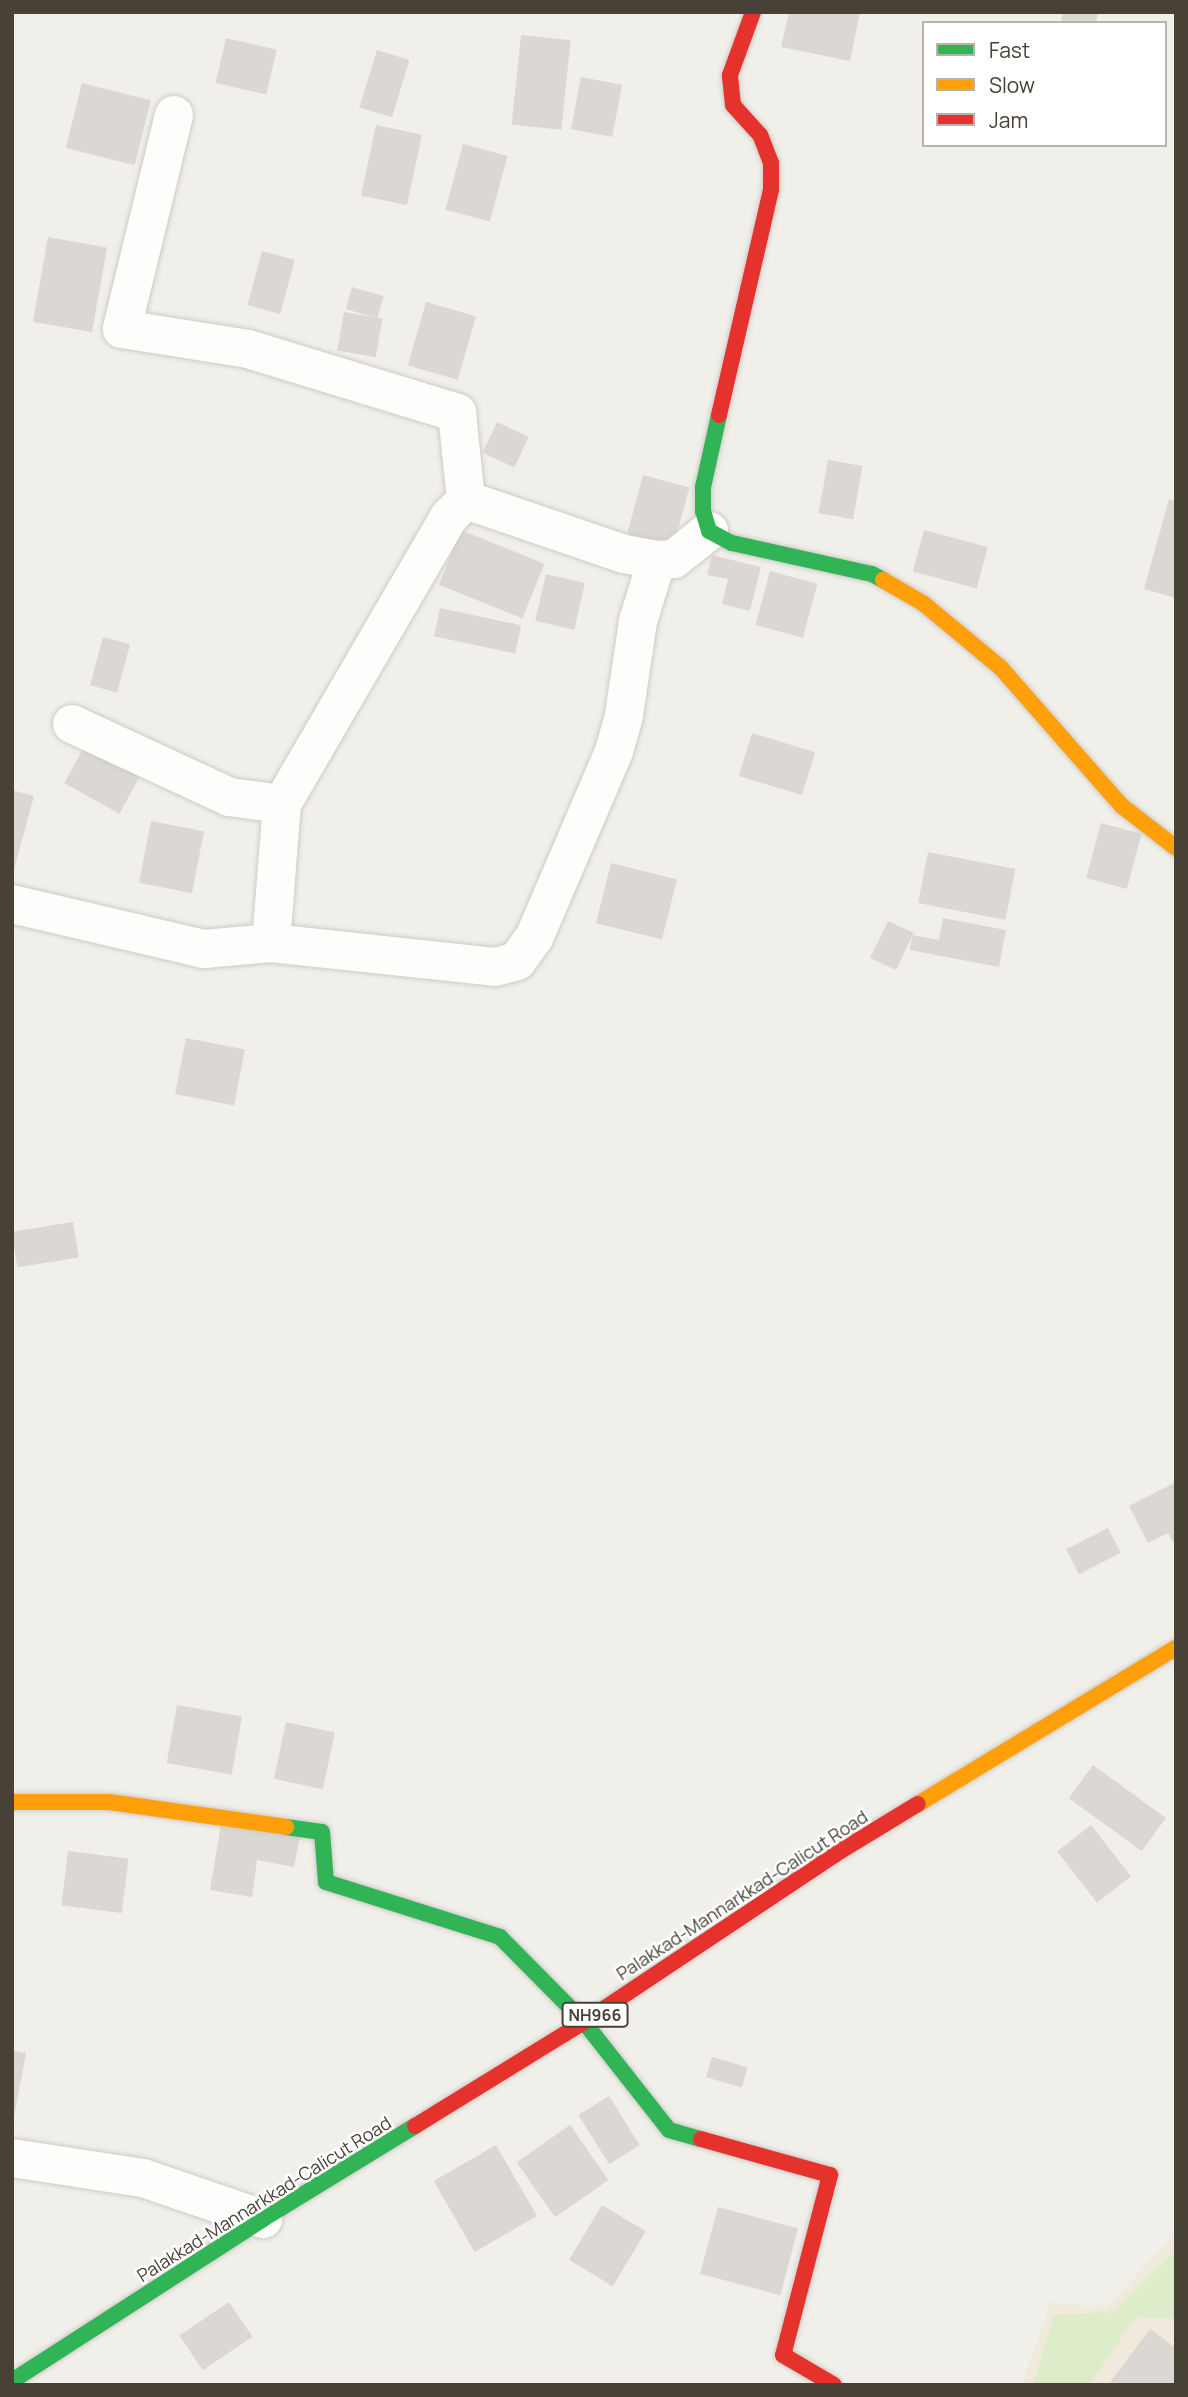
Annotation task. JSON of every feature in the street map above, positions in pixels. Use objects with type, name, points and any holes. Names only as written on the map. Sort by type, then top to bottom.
[{"type":"main road","points":[[753,12],[730,75],[733,105],[760,135],[771,163],[771,190],[703,487],[703,511],[709,531],[732,543],[872,574],[924,604],[1001,668],[1122,806],[1176,848]]},
{"type":"main road","name":"Palakkad-Mannarkkad-Calicut Road","points":[[12,2381],[263,2220],[584,2022],[834,1855],[1176,1648]]},
{"type":"main road","points":[[12,1802],[109,1802],[322,1832],[326,1882],[500,1937],[584,2022],[669,2130],[830,2175],[783,2355],[834,2385]]},
{"type":"street","points":[[174,115],[122,329],[248,349],[457,413],[466,500]]},
{"type":"street","points":[[466,500],[624,554],[657,560],[674,559],[709,531]]},
{"type":"street","points":[[271,943],[282,804],[449,517],[466,500]]},
{"type":"street","points":[[12,905],[204,949],[271,943],[495,967],[507,966],[525,954],[614,751],[624,715],[638,621],[657,560]]},
{"type":"street","points":[[72,724],[229,797],[282,804]]},
{"type":"street","points":[[12,2158],[144,2178],[263,2220]]},
{"type":"shaded area","points":[[1176,2233],[1176,2385],[1022,2385],[1050,2303],[1107,2307]]},
{"type":"green space","points":[[1176,2250],[1176,2319],[1136,2317],[1089,2385],[1033,2385],[1054,2315],[1113,2312]]},
{"type":"building","points":[[789,12],[860,12],[850,61],[781,47]]},
{"type":"building","points":[[1063,12],[1098,13],[1096,21],[1061,21]]},
{"type":"building","points":[[521,35],[571,40],[561,130],[512,125]]},
{"type":"building","points":[[226,38],[277,50],[266,95],[216,83]]},
{"type":"building","points":[[377,50],[410,60],[392,117],[359,107]]},
{"type":"building","points":[[581,77],[622,85],[612,137],[571,129]]},
{"type":"building","points":[[82,83],[151,100],[135,165],[66,148]]},
{"type":"building","points":[[376,125],[422,135],[407,205],[361,195]]},
{"type":"building","points":[[463,144],[507,156],[490,222],[445,210]]},
{"type":"building","points":[[48,237],[107,247],[92,332],[33,322]]},
{"type":"building","points":[[262,251],[295,260],[280,314],[248,305]]},
{"type":"building","points":[[352,287],[384,296],[377,318],[346,309]]},
{"type":"building","points":[[426,302],[476,316],[458,380],[408,365]]},
{"type":"building","points":[[344,312],[382,319],[376,357],[337,350]]},
{"type":"building","points":[[497,422],[529,437],[514,468],[483,453]]},
{"type":"building","points":[[828,460],[862,466],[853,519],[819,513]]},
{"type":"building","points":[[643,475],[689,487],[672,553],[625,541]]},
{"type":"building","points":[[1169,499],[1176,501],[1176,598],[1144,589]]},
{"type":"building","points":[[461,530],[544,564],[522,618],[439,585]]},
{"type":"building","points":[[924,530],[988,547],[977,589],[913,572]]},
{"type":"building","points":[[712,555],[761,567],[750,611],[722,604],[728,579],[707,575]]},
{"type":"building","points":[[770,571],[817,584],[803,638],[756,625]]},
{"type":"building","points":[[546,574],[585,583],[574,630],[535,621]]},
{"type":"building","points":[[440,608],[521,625],[515,654],[434,636]]},
{"type":"building","points":[[103,637],[130,644],[117,693],[90,685]]},
{"type":"building","points":[[752,733],[815,752],[802,795],[739,776]]},
{"type":"building","points":[[87,742],[142,773],[119,814],[64,783]]},
{"type":"building","points":[[12,790],[34,796],[13,873],[12,873]]},
{"type":"building","points":[[151,821],[204,831],[192,893],[139,883]]},
{"type":"building","points":[[1101,823],[1142,834],[1127,889],[1086,878]]},
{"type":"building","points":[[928,852],[1015,869],[1005,920],[918,903]]},
{"type":"building","points":[[611,863],[677,879],[662,940],[596,923]]},
{"type":"building","points":[[943,918],[1006,930],[999,967],[910,950],[912,936],[896,970],[870,958],[888,921],[914,933],[912,935],[939,940]]},
{"type":"building","points":[[186,1038],[245,1049],[234,1105],[175,1094]]},
{"type":"building","points":[[73,1222],[79,1258],[17,1267],[12,1232]]},
{"type":"building","points":[[1176,1482],[1176,1548],[1168,1533],[1148,1543],[1129,1506]]},
{"type":"building","points":[[1108,1528],[1121,1553],[1079,1574],[1066,1549]]},
{"type":"building","points":[[177,1705],[242,1716],[232,1775],[167,1763]]},
{"type":"building","points":[[286,1722],[335,1732],[323,1789],[274,1779]]},
{"type":"building","points":[[1093,1765],[1166,1818],[1142,1851],[1069,1798]]},
{"type":"building","points":[[222,1818],[301,1831],[294,1867],[257,1860],[252,1897],[210,1890]]},
{"type":"building","points":[[1091,1825],[1131,1876],[1097,1903],[1057,1851]]},
{"type":"building","points":[[68,1851],[129,1858],[122,1913],[61,1906]]},
{"type":"building","points":[[12,2050],[26,2053],[14,2117],[12,2117]]},
{"type":"building","points":[[712,2057],[748,2067],[742,2087],[706,2077]]},
{"type":"building","points":[[609,2096],[640,2145],[609,2164],[578,2115]]},
{"type":"building","points":[[570,2125],[608,2180],[555,2217],[517,2162]]},
{"type":"building","points":[[496,2145],[537,2216],[475,2252],[434,2181]]},
{"type":"building","points":[[602,2205],[646,2231],[613,2286],[569,2260]]},
{"type":"building","points":[[718,2207],[798,2228],[780,2295],[700,2274]]},
{"type":"building","points":[[229,2302],[252,2337],[203,2370],[179,2336]]},
{"type":"building","points":[[1150,2329],[1176,2348],[1176,2385],[1108,2385]]},
{"type":"traffic: fast","points":[[719,415],[703,487],[703,511],[709,531],[732,543],[872,574],[883,580]]},
{"type":"traffic: fast","points":[[286,1827],[322,1832],[326,1882],[500,1937],[584,2022],[669,2130],[701,2139]]},
{"type":"traffic: fast","points":[[12,2381],[263,2219],[415,2126]]},
{"type":"traffic: slow","points":[[883,580],[924,604],[1001,668],[1122,806],[1176,848]]},
{"type":"traffic: slow","points":[[918,1804],[1176,1648]]},
{"type":"traffic: slow","points":[[12,1802],[109,1802],[286,1827]]},
{"type":"traffic: jam","points":[[719,415],[771,190],[771,163],[760,135],[733,105],[730,75],[753,12]]},
{"type":"traffic: jam","points":[[415,2126],[584,2022],[834,1855],[918,1804]]},
{"type":"traffic: jam","points":[[701,2139],[830,2175],[783,2355],[834,2385]]}]
